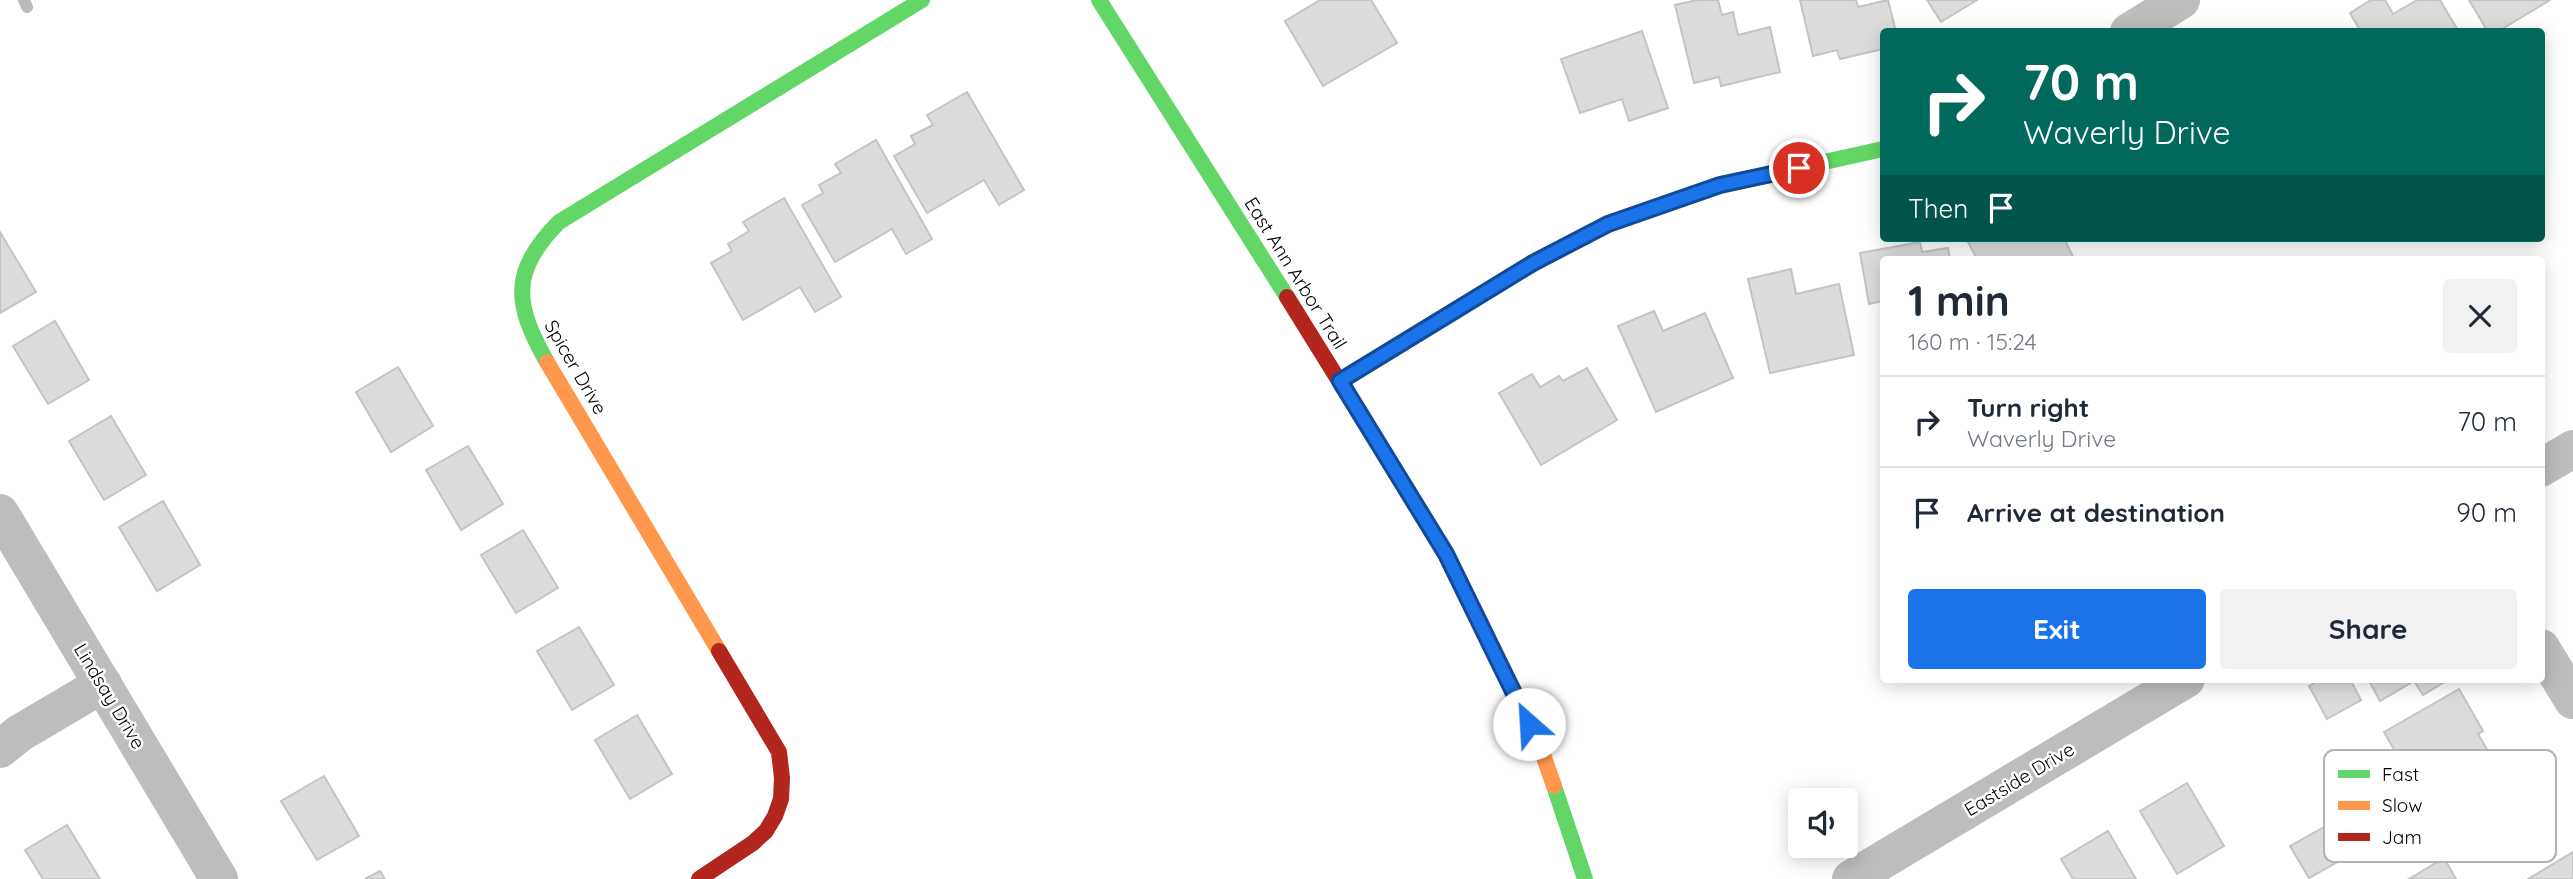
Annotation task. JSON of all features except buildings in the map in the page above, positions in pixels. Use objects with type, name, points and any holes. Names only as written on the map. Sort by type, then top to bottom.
[{"type":"street","name":"Spicer Drive","points":[[699,879],[758,842],[775,818],[783,786],[779,752],[553,373],[527,324],[523,310],[522,286],[530,257],[542,238],[559,222],[922,0]]},
{"type":"street","name":"East Ann Arbor Trail","points":[[1100,0],[1446,554],[1541,749],[1585,879]]},
{"type":"street","points":[[2136,28],[2181,0]]},
{"type":"street","points":[[1340,381],[1533,263],[1608,224],[1720,185],[1880,150]]},
{"type":"street","points":[[2545,466],[2573,449]]},
{"type":"street","name":"Lindsay Drive","points":[[0,513],[219,879]]},
{"type":"street","points":[[2545,654],[2573,700]]},
{"type":"street","name":"Eastside Drive","points":[[1851,879],[2179,683]]},
{"type":"street","points":[[0,749],[20,733],[103,684]]},
{"type":"waterway","points":[[24,0],[27,7]]},
{"type":"traffic: fast","points":[[547,362],[528,323],[522,289],[532,257],[559,222],[922,0]]},
{"type":"traffic: fast","points":[[1099,0],[1287,297]]},
{"type":"traffic: fast","points":[[1637,214],[1720,185],[1880,150]]},
{"type":"traffic: fast","points":[[1554,786],[1585,879]]},
{"type":"traffic: slow","points":[[1340,381],[1533,263],[1608,224],[1637,214]]},
{"type":"traffic: slow","points":[[547,362],[719,651]]},
{"type":"traffic: slow","points":[[1431,529],[1446,554],[1541,749],[1554,786]]},
{"type":"traffic: jam","points":[[1287,297],[1431,529]]},
{"type":"traffic: jam","points":[[699,879],[753,843],[766,831],[781,799],[779,752],[719,651]]},
{"type":"route","points":[[1529,724],[1446,554],[1340,381],[1533,263],[1608,224],[1720,185],[1799,168]]}]
